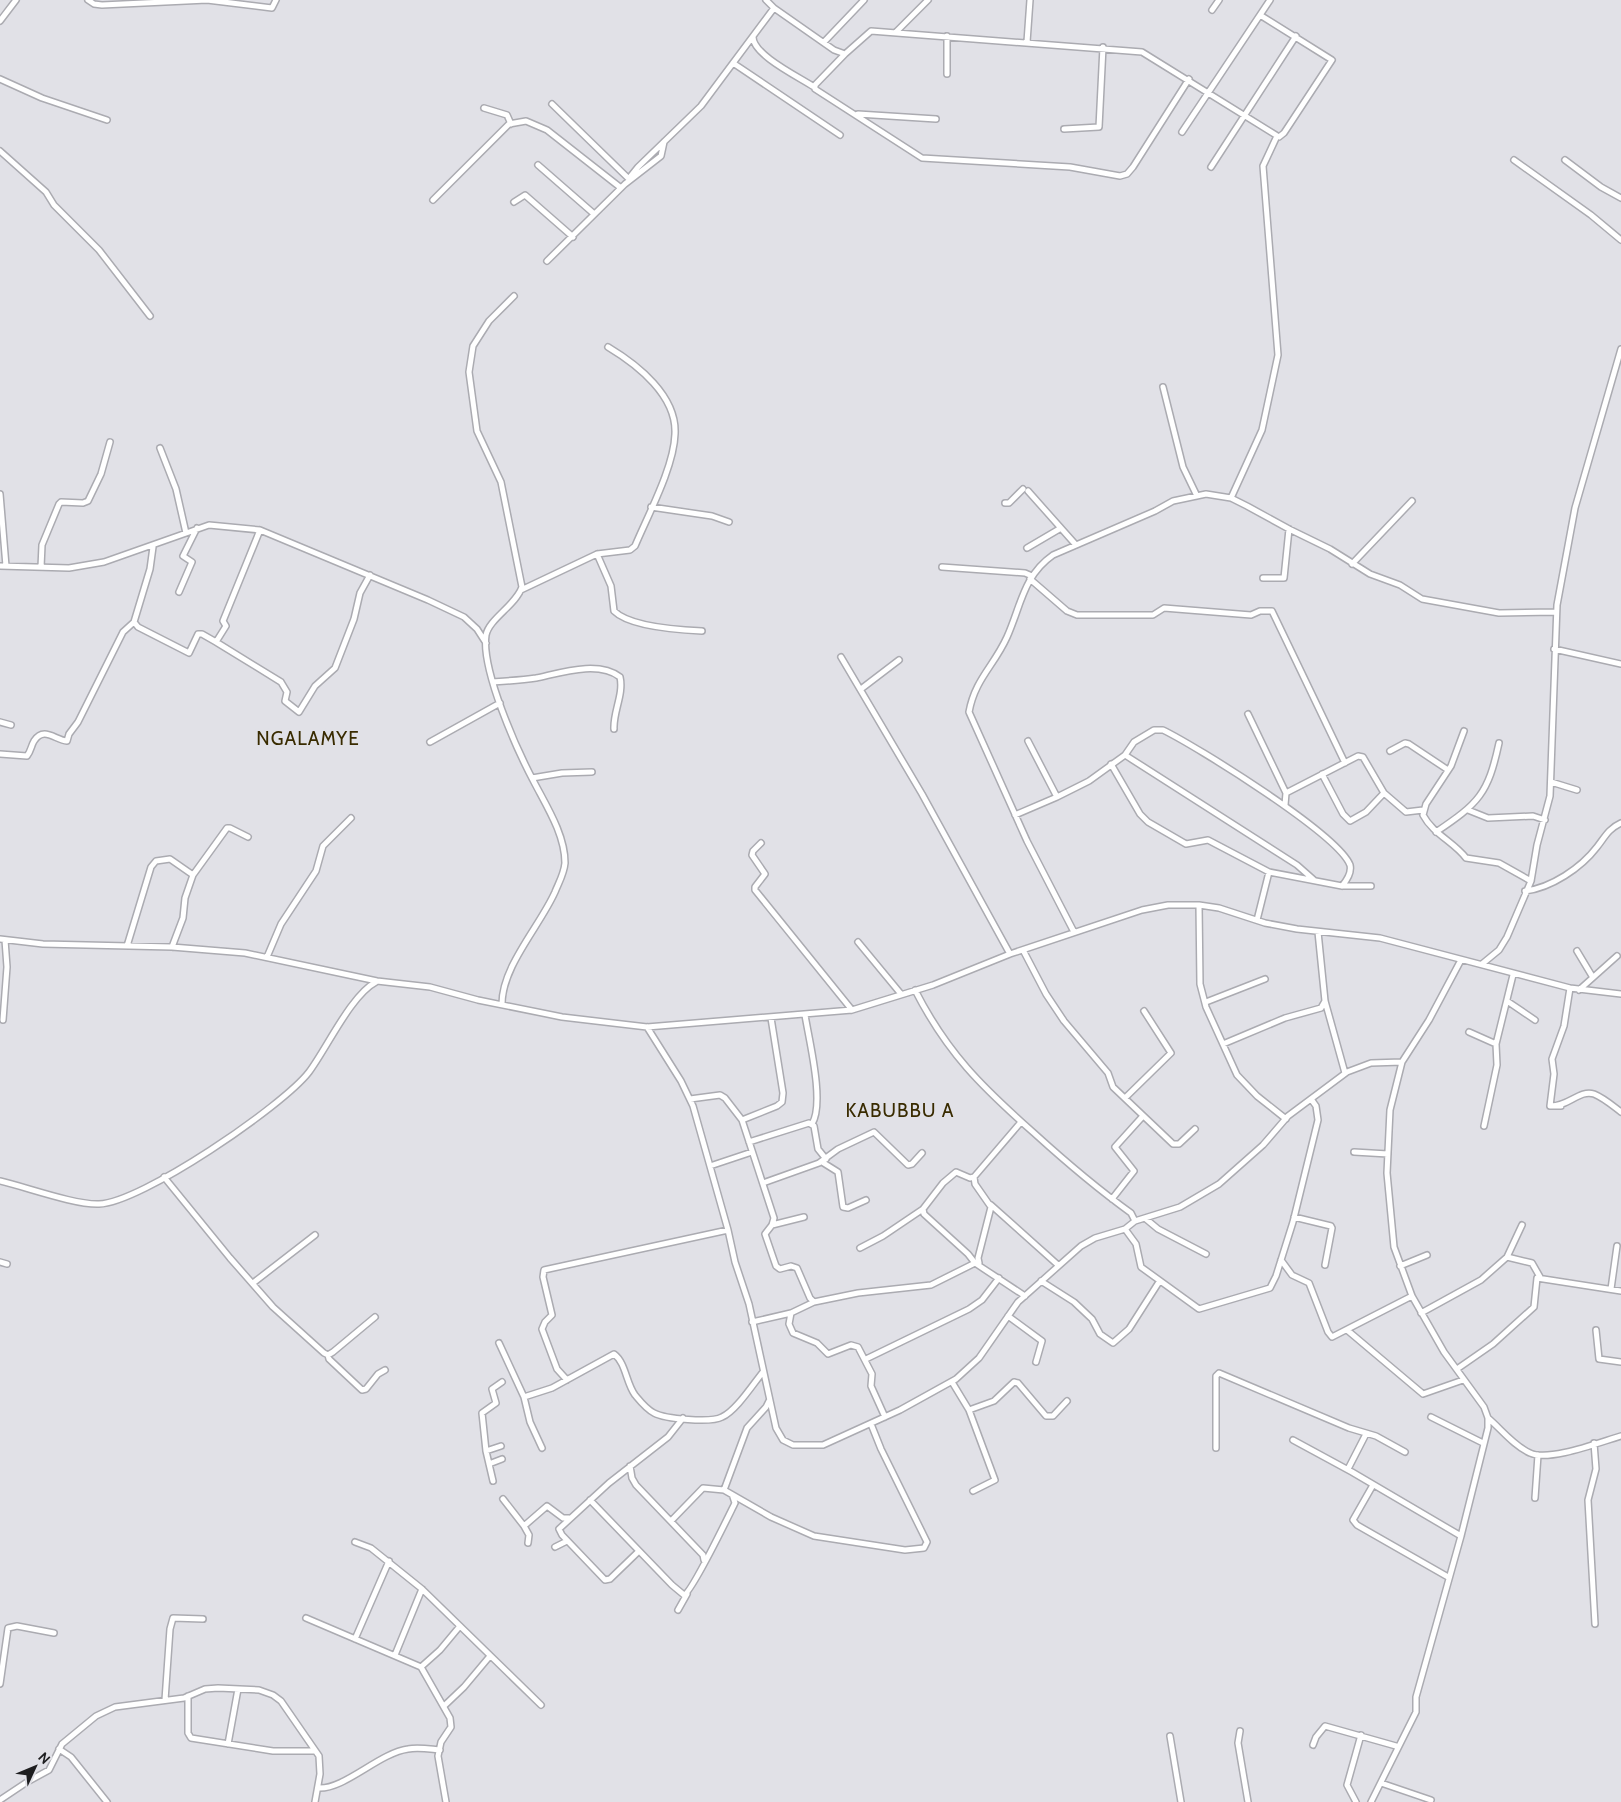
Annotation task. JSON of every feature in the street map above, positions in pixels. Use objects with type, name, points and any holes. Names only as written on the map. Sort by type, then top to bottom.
[{"type":"street","points":[[0,21],[16,0]]},
{"type":"street","points":[[88,0],[94,4],[102,5],[207,0],[272,8],[276,0]]},
{"type":"street","points":[[766,0],[774,8],[834,50],[845,54]]},
{"type":"street","points":[[824,42],[864,0]]},
{"type":"street","points":[[896,32],[928,0]]},
{"type":"street","points":[[1026,42],[1030,0]]},
{"type":"street","points":[[1212,10],[1219,0]]},
{"type":"street","points":[[1182,132],[1210,93],[1270,0]]},
{"type":"street","points":[[547,262],[630,180],[630,177],[638,167],[701,106],[774,8]]},
{"type":"street","points":[[814,87],[868,32],[896,32],[1103,47],[1147,54],[1280,137],[1332,62],[1330,56],[1260,15]]},
{"type":"street","points":[[753,36],[754,46],[761,54],[814,87],[820,94],[857,114],[922,158],[1070,168],[1120,176],[1127,174],[1189,79]]},
{"type":"street","points":[[946,74],[948,36]]},
{"type":"street","points":[[1212,167],[1296,36]]},
{"type":"street","points":[[1064,128],[1099,127],[1103,47]]},
{"type":"street","points":[[733,63],[840,135]]},
{"type":"street","points":[[0,79],[42,98],[107,120]]},
{"type":"street","points":[[552,104],[630,180]]},
{"type":"street","points":[[484,108],[507,115],[511,124]]},
{"type":"street","points":[[857,114],[936,119]]},
{"type":"street","points":[[433,200],[511,124],[526,121],[547,130],[621,188]]},
{"type":"street","points":[[1231,498],[1262,430],[1278,355],[1263,166],[1277,136]]},
{"type":"street","points":[[0,152],[46,192],[54,205],[98,250],[150,316]]},
{"type":"street","points":[[1514,160],[1591,215],[1621,240]]},
{"type":"street","points":[[1565,160],[1601,187],[1621,198]]},
{"type":"street","points":[[538,165],[593,213]]},
{"type":"street","points":[[514,202],[525,196],[573,237]]},
{"type":"street","points":[[514,296],[489,321],[473,346],[469,372],[477,431],[501,482],[521,590]]},
{"type":"street","points":[[502,1004],[506,983],[517,959],[550,905],[562,879],[565,865],[562,841],[532,778],[493,682],[486,643],[489,628],[521,590],[598,554],[630,550],[635,546],[662,482],[676,432],[670,407],[662,393],[630,361],[608,347]]},
{"type":"street","points":[[1482,964],[1499,950],[1507,937],[1531,881],[1537,845],[1545,820],[1551,782],[1556,612],[1575,508],[1621,349]]},
{"type":"street","points":[[1163,387],[1183,467],[1197,496]]},
{"type":"street","points":[[41,567],[42,545],[58,504],[61,502],[83,503],[88,501],[101,474],[110,442]]},
{"type":"street","points":[[160,448],[176,489],[186,533]]},
{"type":"street","points":[[1005,503],[1009,503],[1025,490],[1076,545]]},
{"type":"street","points":[[0,494],[3,566],[69,568],[104,562],[153,547],[197,528],[222,525],[260,530],[370,575],[464,617],[477,629],[486,643]]},
{"type":"street","points":[[1074,932],[1015,815],[969,712],[979,681],[1006,638],[1031,577],[1047,560],[1173,501],[1206,494],[1231,498],[1289,530],[1330,549],[1370,574],[1400,585],[1422,599],[1499,613],[1556,612]]},
{"type":"street","points":[[1352,564],[1412,500]]},
{"type":"street","points":[[651,507],[712,516],[729,522]]},
{"type":"street","points":[[179,592],[192,562],[183,556],[197,528]]},
{"type":"street","points":[[1027,548],[1061,528]]},
{"type":"street","points":[[216,642],[226,626],[223,621],[260,530]]},
{"type":"street","points":[[1263,578],[1284,578],[1289,530]]},
{"type":"street","points":[[0,754],[27,756],[33,742],[39,736],[48,733],[67,741],[68,734],[78,722],[123,632],[134,622],[150,569],[153,547]]},
{"type":"street","points":[[598,554],[612,586],[614,611],[620,617],[661,627],[702,631]]},
{"type":"street","points":[[942,567],[1025,573],[1067,611],[1077,615],[1153,615],[1164,608],[1251,615],[1260,611],[1272,611],[1345,762]]},
{"type":"street","points":[[134,622],[138,627],[188,653],[198,634],[202,634],[281,682],[287,692],[285,701],[299,712],[315,686],[335,668],[354,619],[360,593],[370,575]]},
{"type":"street","points":[[477,629],[489,628]]},
{"type":"street","points":[[1554,649],[1621,664]]},
{"type":"street","points":[[841,656],[1010,954]]},
{"type":"street","points":[[861,689],[899,660]]},
{"type":"street","points":[[493,682],[535,678],[581,668],[614,672],[620,677],[621,683],[614,717],[614,729]]},
{"type":"street","points":[[430,742],[500,703]]},
{"type":"street","points":[[1248,714],[1286,793],[1285,805]]},
{"type":"street","points":[[0,722],[11,725]]},
{"type":"street","points":[[1015,815],[1058,797],[1089,781],[1125,755],[1134,742],[1154,730],[1163,730],[1285,805],[1324,835],[1350,865],[1350,871],[1342,886]]},
{"type":"street","points":[[1464,731],[1448,770],[1423,810],[1426,820],[1436,832],[1460,849],[1466,858],[1499,863],[1531,881]]},
{"type":"street","points":[[1028,741],[1058,797]]},
{"type":"street","points":[[1390,751],[1404,742],[1448,770]]},
{"type":"street","points":[[1436,832],[1468,810],[1489,783],[1499,743]]},
{"type":"street","points":[[1125,755],[1297,865],[1315,882]]},
{"type":"street","points":[[1286,793],[1345,762],[1358,756],[1363,756],[1384,793],[1406,812],[1423,810]]},
{"type":"street","points":[[1111,764],[1140,814],[1148,822],[1186,844],[1208,840],[1269,872],[1342,886],[1371,886]]},
{"type":"street","points":[[532,778],[562,773],[592,772]]},
{"type":"street","points":[[1322,774],[1343,814],[1350,821],[1366,812],[1384,793]]},
{"type":"street","points":[[1551,782],[1577,790]]},
{"type":"street","points":[[1468,810],[1488,818],[1533,816],[1545,820]]},
{"type":"street","points":[[267,957],[282,924],[316,872],[323,846],[351,818]]},
{"type":"street","points":[[1526,891],[1555,882],[1596,848],[1608,830],[1621,823]]},
{"type":"street","points":[[172,947],[183,918],[185,898],[194,875],[227,828],[248,837]]},
{"type":"street","points":[[761,843],[753,851],[752,855],[765,874],[755,887],[756,890],[852,1010]]},
{"type":"street","points":[[127,946],[151,868],[156,861],[170,859],[194,875]]},
{"type":"street","points":[[1257,920],[1269,872]]},
{"type":"street","points":[[3,1020],[7,967],[3,940],[72,946],[172,947],[229,951],[267,957],[377,981],[422,986],[478,1000],[582,1020],[648,1027],[852,1010],[916,990],[1074,932],[1142,910],[1168,905],[1198,905],[1220,908],[1257,920],[1318,932],[1380,938],[1482,964],[1513,975],[1578,990],[1621,994]]},
{"type":"street","points":[[1198,905],[1200,984],[1223,1044],[1238,1077],[1257,1096],[1286,1119]]},
{"type":"street","points":[[1318,932],[1326,1001],[1324,1008],[1345,1073]]},
{"type":"street","points":[[858,942],[901,994]]},
{"type":"street","points":[[1023,950],[1046,994],[1064,1021],[1108,1073],[1113,1087],[1176,1145],[1195,1130]]},
{"type":"street","points":[[1577,951],[1592,976]]},
{"type":"street","points":[[1578,990],[1617,956]]},
{"type":"street","points":[[1371,1802],[1416,1712],[1416,1697],[1461,1536],[1488,1428],[1488,1418],[1482,1404],[1456,1370],[1421,1312],[1412,1296],[1400,1266],[1392,1238],[1387,1173],[1390,1110],[1402,1062],[1429,1020],[1461,960]]},
{"type":"street","points":[[1484,1126],[1497,1065],[1496,1044],[1513,975]]},
{"type":"street","points":[[1206,1002],[1265,979]]},
{"type":"street","points":[[0,1181],[87,1204],[101,1204],[134,1195],[272,1107],[297,1086],[357,999],[377,981]]},
{"type":"street","points":[[1570,988],[1564,1026],[1552,1058],[1554,1074],[1550,1106],[1561,1106],[1581,1094],[1593,1094],[1621,1112]]},
{"type":"street","points":[[916,990],[948,1047],[968,1071],[1074,1171],[1134,1215],[1135,1221]]},
{"type":"street","points":[[1507,1001],[1535,1020]]},
{"type":"street","points":[[1223,1044],[1285,1018],[1324,1008]]},
{"type":"street","points":[[1125,1098],[1171,1053],[1144,1011]]},
{"type":"street","points":[[805,1015],[818,1090],[816,1116],[812,1124],[818,1149],[824,1160],[838,1172],[843,1207],[848,1208],[866,1200]]},
{"type":"street","points":[[742,1120],[777,1106],[782,1102],[783,1093],[771,1018]]},
{"type":"street","points":[[648,1027],[690,1099],[728,1230],[778,1434],[792,1445],[823,1445],[871,1424],[952,1382],[973,1365],[1008,1316],[1025,1296],[1058,1265],[1087,1242],[1125,1229],[1135,1221],[1146,1219],[1180,1206],[1219,1184],[1263,1145],[1286,1119],[1345,1073],[1371,1063],[1402,1062]]},
{"type":"street","points":[[1469,1032],[1496,1044]]},
{"type":"street","points":[[690,1099],[720,1095],[725,1098],[742,1120],[774,1218],[772,1225],[764,1234],[776,1266],[780,1269],[791,1266],[797,1268],[810,1298],[814,1302]]},
{"type":"street","points":[[1125,1229],[1136,1244],[1141,1267],[1192,1306],[1206,1308],[1270,1288],[1276,1276],[1294,1217],[1318,1120],[1316,1106],[1311,1099]]},
{"type":"street","points":[[1112,1199],[1134,1171],[1117,1152],[1116,1145],[1143,1116]]},
{"type":"street","points":[[975,1184],[974,1177],[1021,1122]]},
{"type":"street","points":[[749,1142],[802,1124],[812,1124]]},
{"type":"street","points":[[763,1183],[824,1160],[838,1149],[875,1131],[908,1165],[912,1164],[922,1153]]},
{"type":"street","points":[[710,1166],[752,1152]]},
{"type":"street","points":[[1354,1152],[1388,1154]]},
{"type":"street","points":[[860,1248],[883,1236],[922,1209],[952,1174],[958,1172],[975,1184],[991,1205],[1058,1265]]},
{"type":"street","points":[[164,1177],[230,1258],[253,1283],[293,1326],[328,1355],[328,1359],[362,1390],[366,1389],[378,1374],[385,1370]]},
{"type":"street","points":[[967,1177],[974,1177]]},
{"type":"street","points":[[752,1322],[791,1313],[814,1302],[858,1293],[931,1285],[976,1261],[991,1205]]},
{"type":"street","points":[[922,1209],[924,1214],[976,1261],[1025,1296]]},
{"type":"street","points":[[772,1225],[804,1216]]},
{"type":"street","points":[[1294,1217],[1332,1228],[1325,1265]]},
{"type":"street","points":[[1146,1219],[1158,1229],[1206,1254]]},
{"type":"street","points":[[1421,1312],[1481,1280],[1507,1257],[1522,1225]]},
{"type":"street","points":[[567,1380],[557,1369],[542,1329],[545,1322],[552,1315],[543,1271],[728,1230]]},
{"type":"street","points":[[253,1283],[315,1234]]},
{"type":"street","points":[[1611,1289],[1617,1246]]},
{"type":"street","points":[[1400,1266],[1427,1255]]},
{"type":"street","points":[[1507,1257],[1532,1262],[1540,1277]]},
{"type":"street","points":[[1281,1260],[1292,1275],[1309,1283],[1332,1337],[1412,1296]]},
{"type":"street","points":[[0,1262],[7,1264]]},
{"type":"street","points":[[1540,1277],[1621,1291]]},
{"type":"street","points":[[1456,1370],[1493,1344],[1534,1307],[1535,1283],[1540,1277]]},
{"type":"street","points":[[866,1359],[969,1309],[982,1300],[999,1278]]},
{"type":"street","points":[[1041,1281],[1074,1302],[1092,1319],[1100,1334],[1113,1343],[1129,1329],[1159,1282]]},
{"type":"street","points":[[791,1313],[789,1324],[793,1333],[818,1343],[828,1354],[856,1345],[866,1359],[874,1378],[871,1386],[884,1417]]},
{"type":"street","points":[[1008,1316],[1042,1341],[1036,1362]]},
{"type":"street","points":[[328,1355],[375,1317]]},
{"type":"street","points":[[1348,1330],[1424,1394],[1463,1380]]},
{"type":"street","points":[[1596,1330],[1599,1359],[1621,1362]]},
{"type":"street","points":[[500,1343],[524,1397],[530,1422],[542,1448]]},
{"type":"street","points":[[524,1397],[567,1380],[614,1354],[619,1360],[630,1389],[644,1406],[661,1416],[714,1419],[724,1416],[763,1372]]},
{"type":"street","points":[[1216,1448],[1216,1376],[1220,1373],[1366,1434],[1376,1436],[1404,1452]]},
{"type":"street","points":[[493,1481],[488,1464],[482,1413],[496,1403],[492,1389],[502,1382]]},
{"type":"street","points":[[952,1382],[969,1410],[996,1480],[973,1491]]},
{"type":"street","points":[[969,1410],[994,1401],[1014,1382],[1018,1383],[1046,1416],[1053,1416],[1067,1401]]},
{"type":"street","points":[[724,1490],[747,1428],[766,1408],[769,1400]]},
{"type":"street","points":[[1431,1417],[1483,1443]]},
{"type":"street","points":[[639,1551],[607,1581],[567,1541],[559,1529],[569,1518],[630,1466],[668,1437],[683,1418]]},
{"type":"street","points":[[1488,1418],[1523,1450],[1538,1455],[1555,1454],[1621,1436]]},
{"type":"street","points":[[671,1522],[703,1488],[724,1490],[733,1497],[771,1517],[814,1536],[905,1550],[924,1548],[927,1545],[925,1538],[881,1449],[871,1424]]},
{"type":"street","points":[[1348,1469],[1366,1434]]},
{"type":"street","points":[[1293,1440],[1348,1469],[1461,1536]]},
{"type":"street","points":[[1594,1444],[1596,1469],[1588,1500],[1595,1624]]},
{"type":"street","points":[[486,1451],[501,1446]]},
{"type":"street","points":[[1535,1498],[1538,1455]]},
{"type":"street","points":[[488,1464],[502,1459]]},
{"type":"street","points":[[630,1466],[632,1478],[636,1485],[703,1555],[704,1560]]},
{"type":"street","points":[[1373,1485],[1353,1520],[1357,1525],[1448,1577]]},
{"type":"street","points":[[678,1610],[700,1574],[704,1560],[734,1503],[733,1497]]},
{"type":"street","points":[[503,1499],[524,1526],[529,1535],[528,1543]]},
{"type":"street","points":[[590,1500],[679,1593],[687,1594]]},
{"type":"street","points":[[524,1526],[547,1506],[563,1518],[569,1518]]},
{"type":"street","points":[[555,1547],[567,1541]]},
{"type":"street","points":[[355,1542],[371,1548],[422,1589],[541,1705]]},
{"type":"street","points":[[356,1639],[389,1561]]},
{"type":"street","points":[[395,1655],[422,1589]]},
{"type":"street","points":[[165,1700],[170,1628],[174,1618],[202,1619]]},
{"type":"street","points":[[306,1618],[421,1667],[450,1718],[451,1728],[441,1742],[438,1756],[446,1802]]},
{"type":"street","points":[[0,1684],[8,1628],[17,1626],[54,1633]]},
{"type":"street","points":[[421,1667],[440,1650],[460,1626]]},
{"type":"street","points":[[444,1706],[464,1687],[490,1656]]},
{"type":"street","points":[[0,1800],[49,1770],[56,1760],[59,1748],[105,1711],[122,1706],[188,1696],[205,1689],[238,1689],[259,1690],[273,1695],[287,1709],[319,1756],[321,1763],[315,1802]]},
{"type":"street","points":[[228,1744],[238,1689]]},
{"type":"street","points":[[188,1696],[189,1737],[273,1751],[315,1751]]},
{"type":"street","points":[[1313,1745],[1316,1737],[1325,1726],[1396,1746]]},
{"type":"street","points":[[1240,1731],[1238,1743],[1248,1802]]},
{"type":"street","points":[[1356,1802],[1347,1785],[1361,1735]]},
{"type":"street","points":[[1170,1736],[1181,1802]]},
{"type":"street","points":[[59,1748],[70,1757],[106,1802]]},
{"type":"street","points":[[318,1788],[326,1788],[335,1784],[382,1758],[408,1748],[440,1750]]},
{"type":"street","points":[[1381,1783],[1431,1800]]},
{"type":"district","name":"NGALAMYE","points":[[308,738]]},
{"type":"district","name":"KABUBBU A","points":[[900,1110]]}]
